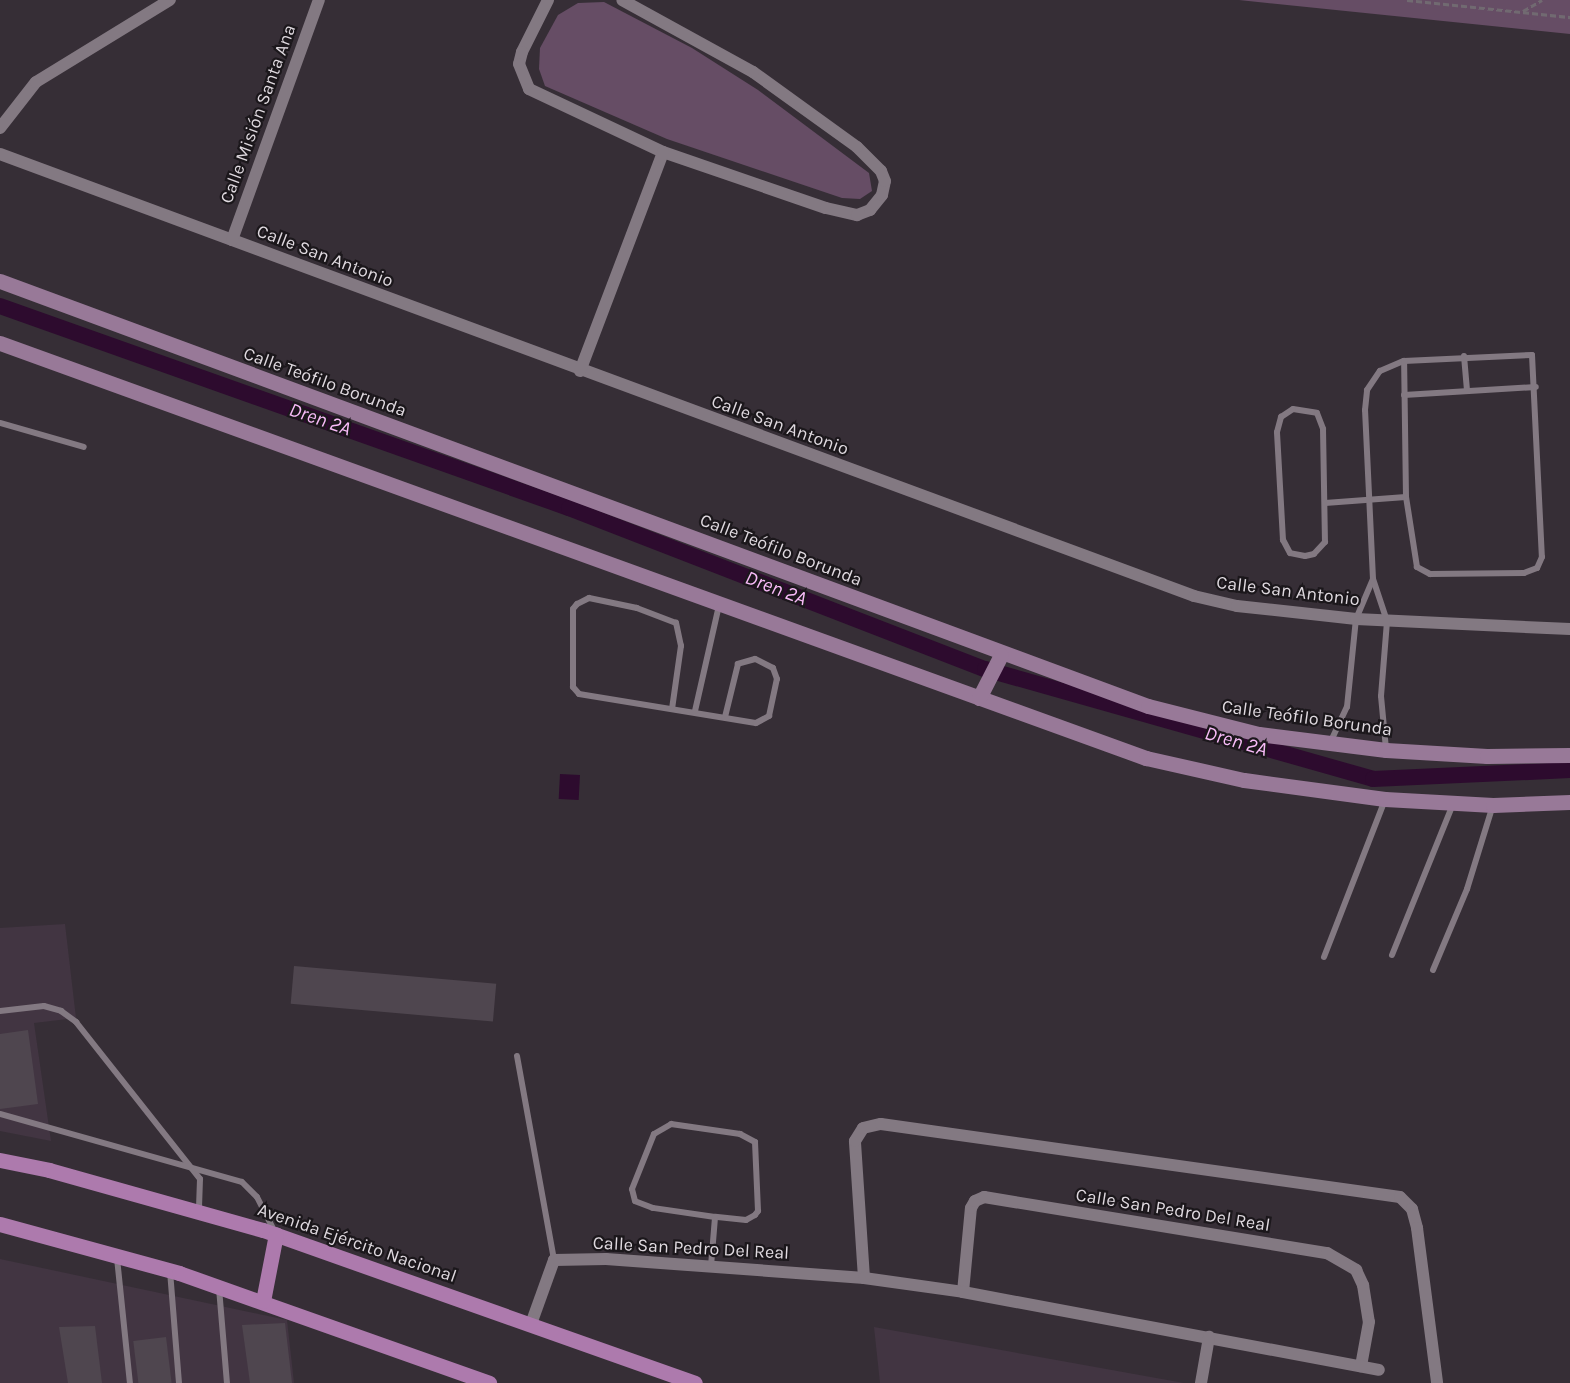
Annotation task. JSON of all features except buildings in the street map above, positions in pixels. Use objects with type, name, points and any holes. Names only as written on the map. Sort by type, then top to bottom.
[{"type":"main road","name":"Calle Teófilo Borunda","points":[[0,281],[999,659],[1186,718],[1259,734],[1386,750],[1487,756],[1570,754]]},
{"type":"main road","points":[[0,343],[719,604],[981,693],[1176,767],[1299,790],[1385,800],[1493,805],[1570,802]]},
{"type":"main road","points":[[981,693],[999,659]]},
{"type":"main road","name":"Avenida Ejército Nacional","points":[[0,1160],[199,1211],[276,1234],[695,1383]]},
{"type":"main road","points":[[0,1224],[170,1270],[263,1301],[489,1383]]},
{"type":"main road","points":[[263,1301],[276,1234]]},
{"type":"street","points":[[0,128],[36,82],[170,0]]},
{"type":"street","name":"Calle Misión Santa Ana","points":[[231,240],[319,0]]},
{"type":"street","points":[[549,0],[522,52],[519,64],[529,88],[663,152],[857,215],[870,210],[882,195],[885,181],[872,159],[753,72],[622,0]]},
{"type":"street","points":[[580,371],[663,152]]},
{"type":"street","name":"Calle San Antonio","points":[[0,154],[580,371],[1194,596],[1237,606],[1387,621],[1570,629]]},
{"type":"street","points":[[864,1278],[855,1141],[863,1128],[881,1124],[1400,1197],[1412,1209],[1417,1228],[1437,1383]]},
{"type":"street","name":"Calle San Pedro Del Real","points":[[963,1292],[971,1208],[975,1201],[984,1197],[1327,1253],[1356,1270],[1363,1285],[1369,1322],[1361,1366]]},
{"type":"street","name":"Calle San Pedro Del Real","points":[[554,1260],[606,1259],[864,1278],[963,1292],[1209,1336],[1379,1370]]},
{"type":"street","points":[[531,1324],[554,1260]]},
{"type":"street","points":[[1201,1383],[1209,1336]]},
{"type":"lane","points":[[1386,750],[1381,696],[1387,621],[1373,579],[1368,500],[1367,390],[1380,371],[1404,361],[1464,356],[1528,353],[1535,359],[1542,557],[1537,568],[1524,573],[1422,571],[1412,552],[1406,497],[1404,361]]},
{"type":"lane","points":[[1464,356],[1467,391]]},
{"type":"lane","points":[[1404,395],[1536,387]]},
{"type":"lane","points":[[1293,409],[1310,409],[1321,421],[1325,503],[1325,542],[1321,548],[1305,556],[1290,553],[1283,540],[1277,432],[1281,417],[1293,409]]},
{"type":"lane","points":[[0,423],[84,447]]},
{"type":"lane","points":[[1325,503],[1406,497]]},
{"type":"lane","points":[[1329,743],[1344,716],[1352,687],[1356,618],[1373,579]]},
{"type":"lane","points":[[672,709],[681,646],[675,623],[637,608],[589,598],[577,604],[573,609],[575,690],[600,700],[672,709],[695,711],[725,717],[765,721],[777,679],[773,668],[755,659],[738,664],[725,717]]},
{"type":"lane","points":[[695,711],[719,604]]},
{"type":"lane","points":[[1324,957],[1385,800]]},
{"type":"lane","points":[[1392,955],[1454,804]]},
{"type":"lane","points":[[1433,970],[1467,889],[1493,805]]},
{"type":"lane","points":[[0,1011],[44,1006],[61,1011],[76,1022],[193,1169],[201,1184],[199,1211]]},
{"type":"lane","points":[[517,1056],[554,1260]]},
{"type":"lane","points":[[0,1114],[242,1182],[257,1197],[276,1234]]},
{"type":"lane","points":[[665,1126],[740,1134],[755,1142],[758,1211],[746,1220],[715,1217],[653,1208],[635,1201],[632,1189],[654,1134],[665,1126]]},
{"type":"lane","points":[[711,1266],[715,1217]]},
{"type":"lane","points":[[117,1255],[130,1383]]},
{"type":"lane","points":[[170,1270],[179,1383]]},
{"type":"lane","points":[[219,1287],[227,1383]]},
{"type":"path","points":[[1407,0],[1570,16]]},
{"type":"path","points":[[1522,12],[1542,0]]},
{"type":"shaded area","points":[[1239,0],[1570,0],[1570,34]]},
{"type":"shaded area","points":[[604,2],[692,48],[758,90],[869,173],[872,191],[860,199],[842,198],[667,139],[545,86],[539,69],[540,48],[558,15],[578,3]]},
{"type":"shaded area","points":[[560,774],[580,775],[579,800],[559,799]]},
{"type":"shaded area","points":[[65,924],[76,1018],[34,1023],[51,1141],[0,1131],[0,928]]},
{"type":"shaded area","points":[[0,1259],[287,1320],[294,1383],[0,1383]]},
{"type":"shaded area","points":[[874,1327],[1184,1383],[880,1383]]},
{"type":"waterway","name":"Dren 2A","points":[[0,306],[569,508],[985,669],[1373,779],[1570,770]]}]
